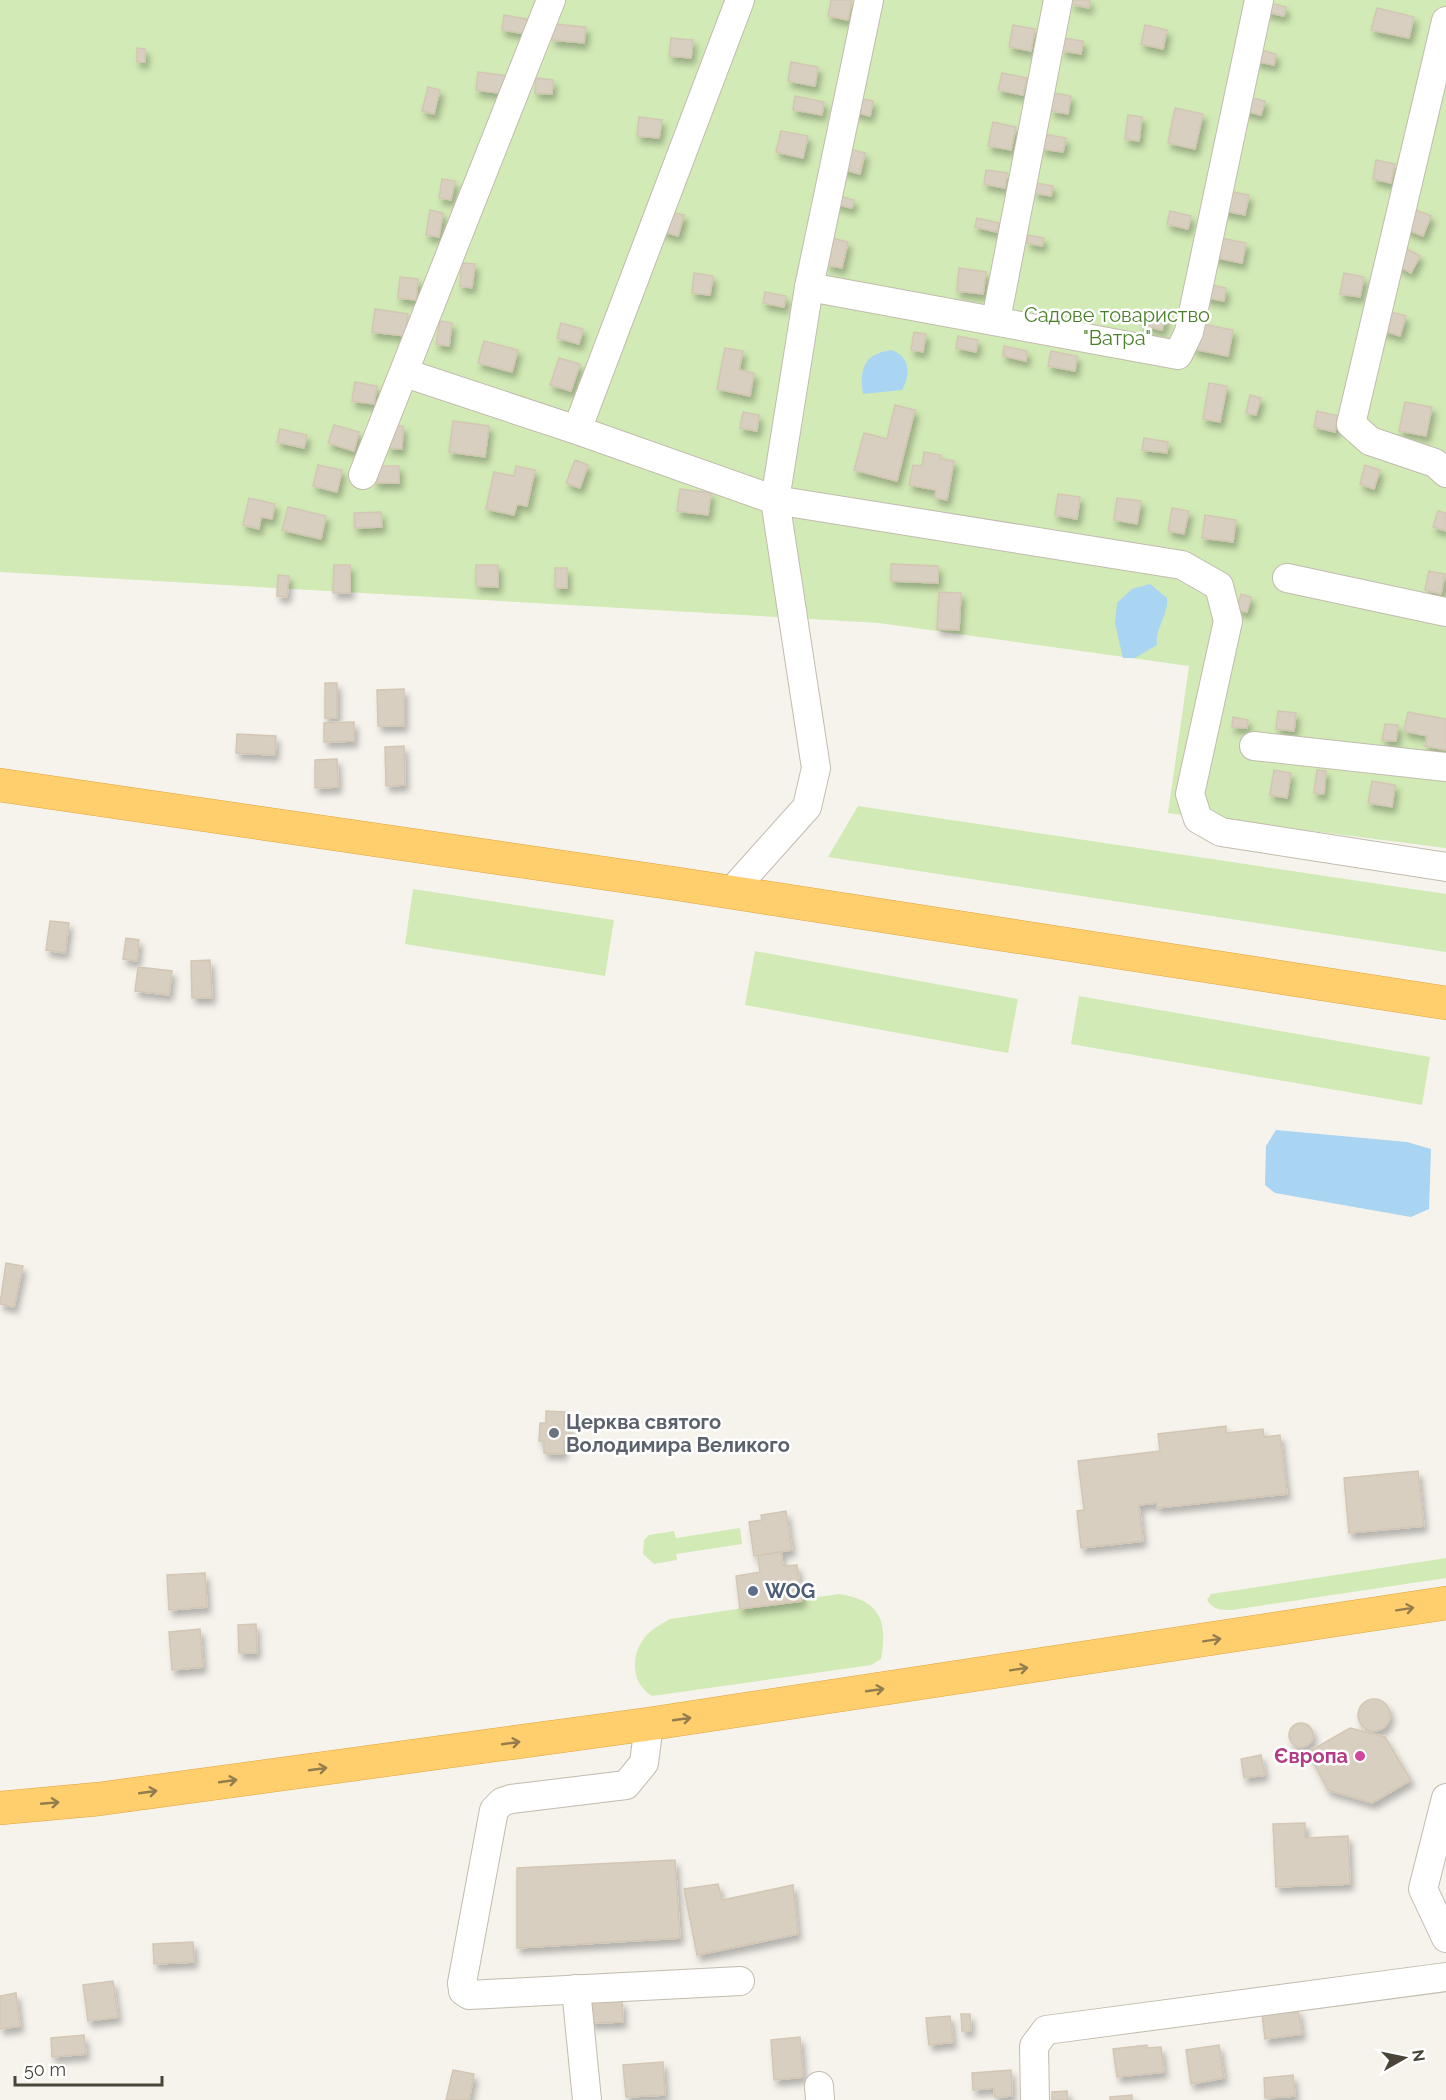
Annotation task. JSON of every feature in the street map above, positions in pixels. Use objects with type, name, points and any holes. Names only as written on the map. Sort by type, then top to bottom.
[{"type":"highway","points":[[0,785],[730,893],[1446,1003]]},
{"type":"highway","points":[[0,1808],[99,1799],[649,1724],[1443,1606]]},
{"type":"street","points":[[363,475],[551,0]]},
{"type":"street","points":[[577,430],[740,0]]},
{"type":"street","points":[[730,893],[807,807],[816,768],[775,500],[809,287],[869,0]]},
{"type":"street","points":[[996,320],[1058,0]]},
{"type":"street","points":[[809,287],[1178,355],[1189,332],[1258,0]]},
{"type":"street","points":[[1446,21],[1351,424],[1370,441],[1435,463],[1446,473]]},
{"type":"street","points":[[405,373],[577,430],[775,500],[1182,565],[1219,586],[1228,621],[1190,794],[1198,819],[1221,832],[1446,867]]},
{"type":"street","points":[[1287,578],[1446,612]]},
{"type":"street","points":[[1254,746],[1446,767]]},
{"type":"street","points":[[649,1724],[644,1762],[626,1785],[511,1799],[494,1810],[490,1821],[462,1983],[463,1991],[469,1995],[740,1981]]},
{"type":"street","points":[[1446,1798],[1423,1889],[1446,1938]]},
{"type":"street","points":[[1035,2100],[1034,2046],[1046,2030],[1446,1977]]},
{"type":"street","points":[[576,1989],[587,2100]]},
{"type":"green space","name":"Садове товариство \"Ватра\"","points":[[0,0],[1446,0],[1446,848],[1168,813],[1189,666],[879,623],[0,572]]},
{"type":"green space","points":[[858,806],[1446,894],[1446,952],[828,857]]},
{"type":"green space","points":[[413,889],[614,920],[605,976],[405,944]]},
{"type":"green space","points":[[755,951],[1018,999],[1008,1053],[745,1005]]},
{"type":"green space","points":[[1079,996],[1430,1057],[1422,1105],[1071,1044]]},
{"type":"green space","points":[[740,1528],[742,1544],[676,1554],[677,1560],[654,1564],[643,1554],[644,1540],[649,1535],[674,1531],[676,1538]]},
{"type":"green space","points":[[1446,1558],[1446,1578],[1232,1610],[1215,1608],[1207,1600],[1211,1594]]},
{"type":"green space","points":[[839,1594],[864,1601],[872,1607],[882,1623],[881,1659],[871,1665],[652,1696],[639,1683],[635,1666],[639,1647],[652,1630],[670,1619]]},
{"type":"water","points":[[891,350],[902,357],[907,366],[907,378],[902,390],[863,394],[862,377],[865,364],[875,355]]},
{"type":"water","points":[[1150,584],[1167,598],[1157,645],[1135,658],[1123,658],[1115,623],[1117,603],[1132,589]]},
{"type":"water","points":[[1276,1130],[1407,1142],[1431,1149],[1429,1209],[1411,1217],[1275,1193],[1265,1185],[1266,1146]]},
{"type":"building","points":[[831,0],[852,0],[848,20],[828,16]]},
{"type":"building","points":[[1071,0],[1090,0],[1089,8],[1071,4]]},
{"type":"building","points":[[1267,2],[1286,7],[1284,16],[1265,12]]},
{"type":"building","points":[[1377,8],[1414,17],[1409,38],[1371,30]]},
{"type":"building","points":[[504,15],[527,19],[525,34],[502,30]]},
{"type":"building","points":[[553,24],[586,27],[584,43],[552,40]]},
{"type":"building","points":[[1013,25],[1035,29],[1031,51],[1009,47]]},
{"type":"building","points":[[1145,25],[1167,30],[1163,49],[1141,44]]},
{"type":"building","points":[[671,38],[693,40],[691,58],[669,56]]},
{"type":"building","points":[[1064,38],[1083,41],[1081,54],[1062,51]]},
{"type":"building","points":[[137,48],[145,49],[145,62],[137,62]]},
{"type":"building","points":[[1257,49],[1276,54],[1274,65],[1254,61]]},
{"type":"building","points":[[791,62],[818,67],[815,86],[788,81]]},
{"type":"building","points":[[478,72],[508,76],[506,94],[476,90]]},
{"type":"building","points":[[1002,73],[1027,78],[1023,95],[998,90]]},
{"type":"building","points":[[536,78],[553,80],[552,94],[535,93]]},
{"type":"building","points":[[428,87],[440,90],[434,114],[422,111]]},
{"type":"building","points":[[1054,93],[1071,96],[1068,114],[1051,111]]},
{"type":"building","points":[[795,96],[824,102],[822,115],[793,110]]},
{"type":"building","points":[[1244,96],[1265,101],[1261,115],[1241,110]]},
{"type":"building","points":[[853,97],[873,101],[870,116],[850,111]]},
{"type":"building","points":[[1175,108],[1203,114],[1195,149],[1168,143]]},
{"type":"building","points":[[1128,115],[1142,117],[1139,141],[1125,139]]},
{"type":"building","points":[[639,117],[662,120],[659,138],[637,136]]},
{"type":"building","points":[[993,122],[1016,127],[1011,150],[988,146]]},
{"type":"building","points":[[781,131],[808,136],[803,158],[776,152]]},
{"type":"building","points":[[1044,134],[1066,138],[1063,152],[1042,149]]},
{"type":"building","points":[[842,147],[865,153],[860,174],[837,168]]},
{"type":"building","points":[[1376,160],[1395,164],[1391,183],[1373,179]]},
{"type":"building","points":[[986,170],[1007,173],[1005,188],[984,184]]},
{"type":"building","points":[[442,179],[455,181],[451,200],[439,198]]},
{"type":"building","points":[[1036,183],[1053,186],[1051,196],[1034,193]]},
{"type":"building","points":[[1222,190],[1249,195],[1245,215],[1218,210]]},
{"type":"building","points":[[833,195],[854,200],[852,208],[831,203]]},
{"type":"building","points":[[1411,208],[1431,216],[1423,236],[1403,228]]},
{"type":"building","points":[[430,210],[443,213],[439,237],[426,235]]},
{"type":"building","points":[[666,211],[684,215],[678,236],[661,231]]},
{"type":"building","points":[[1170,211],[1191,216],[1188,229],[1167,224]]},
{"type":"building","points":[[977,218],[999,223],[997,232],[975,227]]},
{"type":"building","points":[[1028,235],[1044,238],[1042,246],[1027,243]]},
{"type":"building","points":[[1216,237],[1246,243],[1242,263],[1212,257]]},
{"type":"building","points":[[832,238],[848,242],[842,268],[827,265]]},
{"type":"building","points":[[1400,245],[1420,256],[1411,273],[1391,262]]},
{"type":"building","points":[[462,263],[475,264],[472,288],[460,286]]},
{"type":"building","points":[[959,268],[986,272],[983,294],[957,291]]},
{"type":"building","points":[[694,273],[713,276],[710,295],[692,293]]},
{"type":"building","points":[[1344,273],[1364,277],[1360,297],[1340,294]]},
{"type":"building","points":[[400,277],[418,279],[416,300],[398,298]]},
{"type":"building","points":[[1206,284],[1226,288],[1224,301],[1203,297]]},
{"type":"building","points":[[765,292],[786,296],[784,307],[763,303]]},
{"type":"building","points":[[375,309],[408,314],[405,336],[372,332]]},
{"type":"building","points":[[1145,311],[1166,316],[1162,330],[1141,325]]},
{"type":"building","points":[[1386,311],[1406,316],[1400,336],[1381,330]]},
{"type":"building","points":[[440,321],[452,323],[449,346],[436,344]]},
{"type":"building","points":[[561,323],[583,329],[579,344],[557,338]]},
{"type":"building","points":[[1198,323],[1233,330],[1228,356],[1193,349]]},
{"type":"building","points":[[914,332],[926,334],[923,352],[911,350]]},
{"type":"building","points":[[958,336],[978,340],[976,352],[956,348]]},
{"type":"building","points":[[484,341],[518,350],[512,372],[478,363]]},
{"type":"building","points":[[1004,346],[1027,351],[1026,361],[1003,356]]},
{"type":"building","points":[[725,348],[743,351],[739,370],[754,373],[750,396],[717,389]]},
{"type":"building","points":[[1051,351],[1077,356],[1075,371],[1048,366]]},
{"type":"building","points":[[559,358],[580,364],[571,391],[550,385]]},
{"type":"building","points":[[355,382],[377,386],[374,404],[352,401]]},
{"type":"building","points":[[1209,383],[1227,386],[1220,422],[1203,419]]},
{"type":"building","points":[[1250,395],[1261,398],[1256,415],[1246,413]]},
{"type":"building","points":[[1405,402],[1432,407],[1426,436],[1399,431]]},
{"type":"building","points":[[895,405],[915,410],[897,481],[854,470],[864,433],[887,439]]},
{"type":"building","points":[[1317,411],[1338,416],[1335,432],[1314,427]]},
{"type":"building","points":[[743,412],[759,415],[757,431],[740,428]]},
{"type":"building","points":[[453,421],[489,426],[485,457],[449,452]]},
{"type":"building","points":[[334,425],[359,432],[354,451],[328,443]]},
{"type":"building","points":[[389,426],[403,426],[402,449],[388,448]]},
{"type":"building","points":[[280,429],[307,435],[304,448],[277,442]]},
{"type":"building","points":[[1144,438],[1168,442],[1167,453],[1142,450]]},
{"type":"building","points":[[924,452],[941,455],[940,459],[954,461],[947,500],[935,498],[936,490],[909,485],[913,465],[922,466]]},
{"type":"building","points":[[575,460],[588,465],[580,488],[566,483]]},
{"type":"building","points":[[318,465],[342,470],[337,492],[313,486]]},
{"type":"building","points":[[1365,465],[1380,470],[1374,489],[1360,484]]},
{"type":"building","points":[[374,466],[399,466],[399,483],[375,483]]},
{"type":"building","points":[[516,466],[535,470],[527,506],[517,504],[514,515],[486,509],[494,472],[514,476]]},
{"type":"building","points":[[680,489],[711,493],[708,515],[677,511]]},
{"type":"building","points":[[1058,494],[1080,497],[1077,519],[1055,515]]},
{"type":"building","points":[[249,498],[275,504],[272,519],[261,517],[259,529],[243,525]]},
{"type":"building","points":[[1117,498],[1141,501],[1137,524],[1114,520]]},
{"type":"building","points":[[288,507],[326,516],[321,539],[282,530]]},
{"type":"building","points":[[1172,508],[1189,511],[1184,534],[1168,531]]},
{"type":"building","points":[[1438,511],[1446,513],[1446,531],[1433,527]]},
{"type":"building","points":[[381,512],[382,527],[355,528],[354,513]]},
{"type":"building","points":[[1205,515],[1236,520],[1233,542],[1202,538]]},
{"type":"building","points":[[891,564],[938,566],[938,583],[891,581]]},
{"type":"building","points":[[334,565],[350,565],[350,593],[333,593]]},
{"type":"building","points":[[476,565],[498,565],[498,587],[476,586]]},
{"type":"building","points":[[555,568],[567,568],[567,588],[555,588]]},
{"type":"building","points":[[1429,571],[1445,574],[1441,594],[1425,590]]},
{"type":"building","points":[[278,575],[289,576],[287,597],[277,596]]},
{"type":"building","points":[[939,592],[961,593],[959,630],[937,629]]},
{"type":"building","points":[[1241,594],[1251,597],[1247,612],[1237,610]]},
{"type":"building","points":[[325,683],[337,683],[337,718],[325,718]]},
{"type":"building","points":[[404,689],[404,726],[378,726],[377,690]]},
{"type":"building","points":[[1278,711],[1296,713],[1294,731],[1276,729]]},
{"type":"building","points":[[1408,712],[1446,719],[1446,750],[1425,746],[1427,736],[1404,731]]},
{"type":"building","points":[[1233,717],[1248,720],[1247,728],[1232,727]]},
{"type":"building","points":[[354,722],[354,741],[324,742],[324,723]]},
{"type":"building","points":[[1385,724],[1398,725],[1396,741],[1382,740]]},
{"type":"building","points":[[237,734],[276,736],[275,755],[236,753]]},
{"type":"building","points":[[404,746],[405,785],[386,786],[385,747]]},
{"type":"building","points":[[337,759],[338,787],[315,788],[315,760]]},
{"type":"building","points":[[1274,770],[1291,773],[1287,798],[1270,795]]},
{"type":"building","points":[[1317,770],[1326,771],[1324,794],[1314,793]]},
{"type":"building","points":[[1372,781],[1395,785],[1392,807],[1368,803]]},
{"type":"building","points":[[50,921],[69,923],[65,953],[46,950]]},
{"type":"building","points":[[126,938],[139,940],[137,961],[123,959]]},
{"type":"building","points":[[210,960],[212,998],[192,998],[191,961]]},
{"type":"building","points":[[138,967],[172,971],[169,995],[135,991]]},
{"type":"building","points":[[6,1263],[23,1266],[14,1307],[0,1304]]},
{"type":"building","name":"Церква святого Володимира Великого","points":[[546,1411],[565,1412],[564,1425],[570,1426],[569,1442],[564,1442],[563,1454],[544,1453],[544,1441],[539,1441],[540,1423],[546,1423]]},
{"type":"building","points":[[1226,1426],[1226,1433],[1263,1429],[1264,1437],[1280,1435],[1287,1494],[1157,1508],[1157,1503],[1139,1505],[1143,1541],[1081,1548],[1077,1511],[1084,1510],[1078,1461],[1160,1451],[1158,1434]]},
{"type":"building","points":[[1418,1471],[1424,1526],[1349,1533],[1344,1478]]},
{"type":"building","points":[[786,1511],[792,1550],[754,1556],[749,1522],[762,1520],[761,1515]]},
{"type":"building","points":[[781,1552],[783,1566],[797,1565],[802,1601],[740,1609],[736,1576],[760,1572],[758,1556]]},
{"type":"building","points":[[205,1573],[207,1607],[169,1610],[167,1575]]},
{"type":"building","points":[[256,1624],[257,1653],[239,1653],[238,1625]]},
{"type":"building","points":[[200,1629],[203,1667],[172,1670],[169,1632]]},
{"type":"building","points":[[1374,1699],[1385,1704],[1390,1715],[1385,1726],[1374,1731],[1363,1726],[1358,1715],[1363,1704]]},
{"type":"building","points":[[1301,1723],[1310,1726],[1313,1735],[1310,1744],[1301,1747],[1292,1744],[1289,1735],[1292,1726]]},
{"type":"building","points":[[1350,1728],[1385,1737],[1411,1780],[1372,1803],[1328,1790],[1308,1752]]},
{"type":"building","points":[[1261,1755],[1265,1775],[1244,1778],[1241,1759]]},
{"type":"building","points":[[1305,1823],[1305,1838],[1348,1836],[1350,1884],[1276,1887],[1273,1824]]},
{"type":"building","points":[[675,1860],[680,1938],[517,1948],[517,1868]]},
{"type":"building","points":[[718,1884],[722,1900],[793,1885],[798,1934],[697,1955],[684,1889]]},
{"type":"building","points":[[193,1942],[194,1962],[154,1964],[153,1944]]},
{"type":"building","points":[[113,1981],[118,2017],[88,2021],[83,1985]]},
{"type":"building","points":[[16,1993],[20,2026],[0,2029],[0,1996]]},
{"type":"building","points":[[622,2001],[623,2022],[590,2023],[589,2002]]},
{"type":"building","points":[[1298,2009],[1302,2034],[1265,2039],[1262,2014]]},
{"type":"building","points":[[961,2014],[970,2014],[971,2031],[962,2031]]},
{"type":"building","points":[[950,2016],[953,2042],[929,2045],[926,2018]]},
{"type":"building","points":[[84,2035],[86,2054],[52,2057],[51,2038]]},
{"type":"building","points":[[800,2037],[803,2077],[774,2080],[771,2040]]},
{"type":"building","points":[[1147,2045],[1147,2048],[1161,2047],[1164,2072],[1117,2077],[1113,2049]]},
{"type":"building","points":[[1219,2045],[1224,2078],[1191,2084],[1186,2050]]},
{"type":"building","points":[[663,2062],[665,2095],[626,2097],[623,2065]]},
{"type":"building","points":[[453,2070],[474,2074],[469,2100],[446,2100]]},
{"type":"building","points":[[1011,2070],[1012,2096],[995,2097],[994,2088],[973,2090],[972,2073]]},
{"type":"building","points":[[1293,2075],[1295,2096],[1265,2098],[1264,2078]]},
{"type":"building","points":[[1067,2091],[1068,2100],[1052,2100],[1052,2092]]},
{"type":"building","points":[[1132,2095],[1132,2100],[1110,2100],[1110,2097]]},
{"type":"place","name":"Церква святого Володимира Великого","points":[[554,1433]]},
{"type":"place","name":"WOG","points":[[753,1591]]},
{"type":"place","name":"Європа","points":[[1360,1756]]}]
